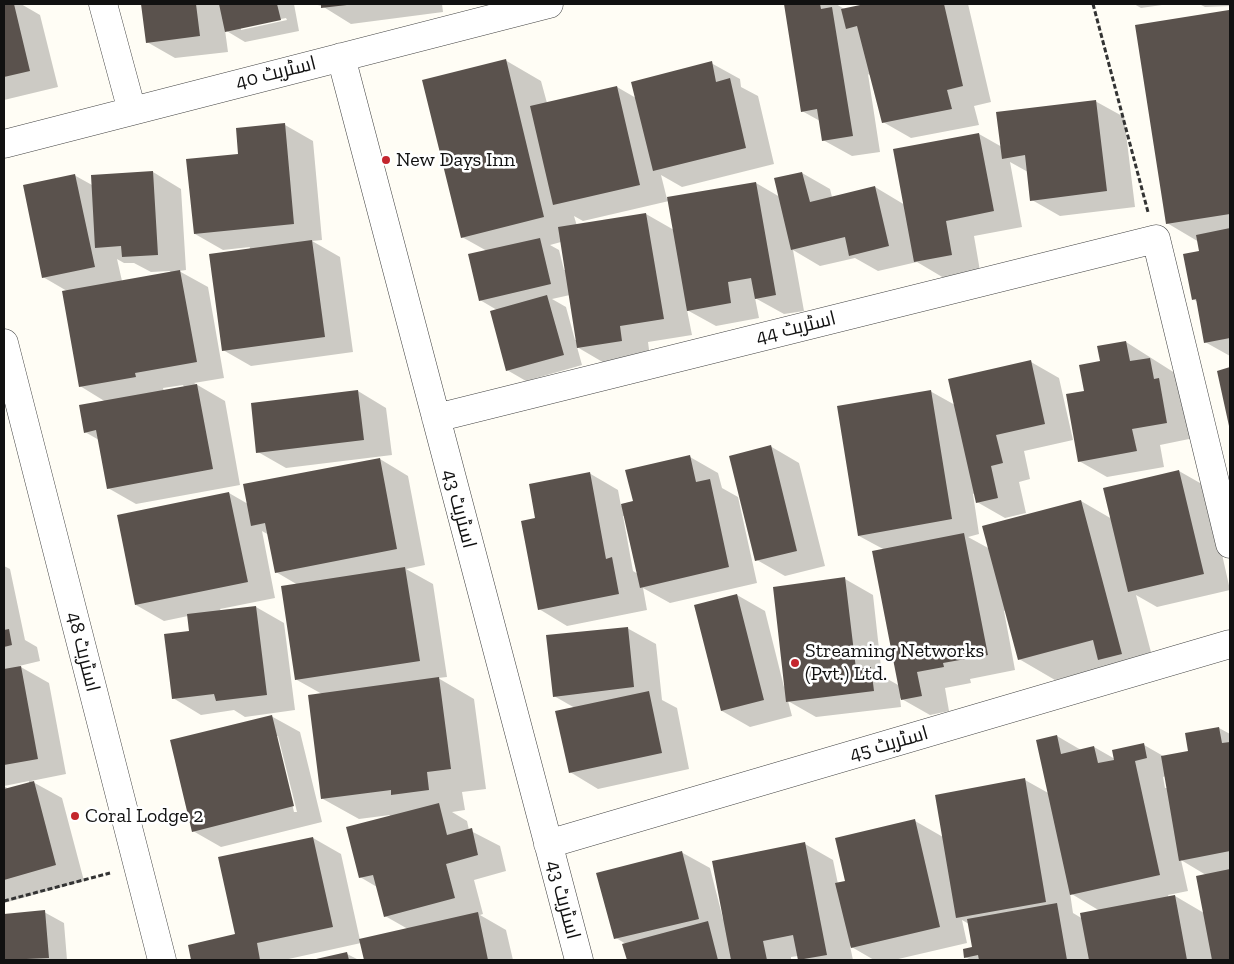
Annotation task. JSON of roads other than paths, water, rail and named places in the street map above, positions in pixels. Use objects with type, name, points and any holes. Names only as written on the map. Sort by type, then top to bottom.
[{"type":"street","points":[[103,4],[132,111]]},
{"type":"street","name":"اسٹریٹ 40","points":[[4,144],[341,57],[497,10],[548,4]]},
{"type":"street","name":"اسٹریٹ 43","points":[[341,57],[579,960]]},
{"type":"street","name":"اسٹریٹ 44","points":[[436,418],[1156,239],[1230,544]]},
{"type":"street","name":"اسٹریٹ 48","points":[[4,343],[162,960]]},
{"type":"street","name":"اسٹریٹ 45","points":[[548,844],[1230,644]]},
{"type":"place","name":"New Days Inn","points":[[386,160]]},
{"type":"place","name":"Streaming Networks (Pvt.) Ltd.","points":[[795,663]]},
{"type":"place","name":"Coral Lodge 2","points":[[75,816]]}]
